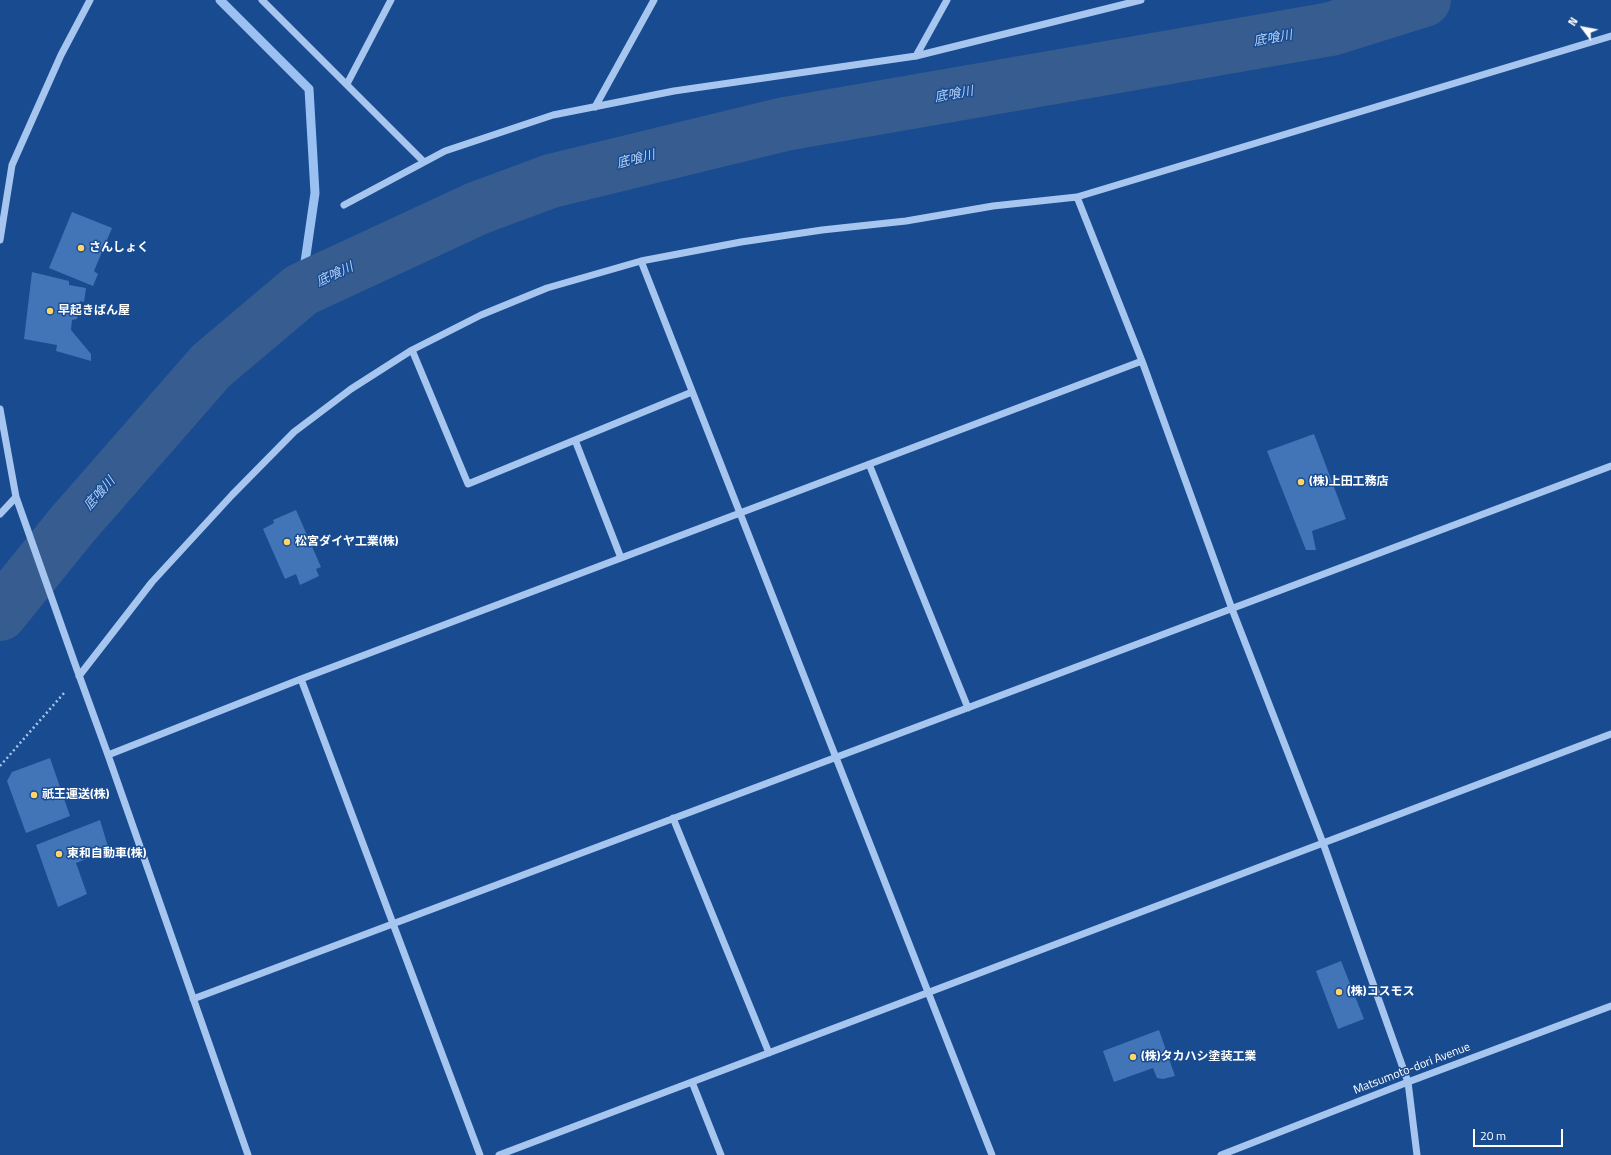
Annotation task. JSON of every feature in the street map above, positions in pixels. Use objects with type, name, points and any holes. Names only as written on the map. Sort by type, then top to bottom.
[{"type":"street","points":[[0,240],[12,165],[61,55],[90,0]]},
{"type":"street","points":[[262,0],[424,162]]},
{"type":"street","points":[[347,84],[391,0]]},
{"type":"street","points":[[595,107],[654,0]]},
{"type":"street","points":[[916,56],[947,0]]},
{"type":"street","points":[[344,205],[445,151],[553,115],[674,91],[916,56],[1142,0]]},
{"type":"street","points":[[79,676],[152,582],[232,495],[294,432],[351,390],[412,350],[481,315],[547,288],[641,261],[741,242],[906,220],[993,206],[1077,197],[1611,36]]},
{"type":"street","points":[[1077,197],[1142,361],[1232,608],[1322,843],[1408,1082],[1417,1155]]},
{"type":"street","points":[[641,261],[992,1155]]},
{"type":"street","points":[[412,350],[468,484],[692,392]]},
{"type":"street","points":[[108,755],[301,679],[1142,361]]},
{"type":"street","points":[[0,409],[16,497],[248,1155]]},
{"type":"street","points":[[575,440],[621,558]]},
{"type":"street","points":[[869,464],[968,708]]},
{"type":"street","points":[[193,998],[1611,466]]},
{"type":"street","points":[[0,514],[16,497]]},
{"type":"street","points":[[301,679],[480,1155]]},
{"type":"street","points":[[499,1155],[1611,734]]},
{"type":"street","points":[[672,818],[769,1053]]},
{"type":"street","name":"Matsumoto-dori Avenue","points":[[1221,1155],[1408,1082],[1611,1006]]},
{"type":"street","points":[[692,1082],[721,1155]]},
{"type":"path","points":[[0,766],[79,676]]},
{"type":"building","points":[[72,212],[112,228],[94,271],[98,274],[93,286],[49,268]]},
{"type":"building","points":[[32,272],[69,281],[69,285],[86,288],[84,302],[80,301],[77,319],[72,320],[71,330],[91,354],[91,361],[56,351],[57,345],[24,339]]},
{"type":"building","points":[[1314,434],[1346,519],[1312,531],[1316,550],[1306,550],[1267,451]]},
{"type":"building","points":[[296,510],[321,567],[316,569],[319,576],[300,585],[296,574],[285,579],[263,529],[274,523],[273,520]]},
{"type":"building","points":[[50,758],[70,816],[26,833],[7,781],[12,772]]},
{"type":"building","points":[[100,820],[109,850],[76,863],[87,894],[58,907],[36,845]]},
{"type":"building","points":[[1341,961],[1364,1019],[1338,1029],[1316,971]]},
{"type":"building","points":[[1159,1030],[1175,1076],[1163,1079],[1157,1078],[1153,1068],[1114,1082],[1103,1051]]},
{"type":"waterway","points":[[220,0],[309,89],[315,193],[301,290]]},
{"type":"waterway","name":"底喰川","points":[[0,614],[72,525],[211,366],[301,290],[478,208],[551,181],[785,124],[1331,29],[1424,0]]},
{"type":"place","name":"さんしょく","points":[[81,248]]},
{"type":"place","name":"早起きぱん屋","points":[[50,311]]},
{"type":"place","name":"(株)上田工務店","points":[[1301,482]]},
{"type":"place","name":"松宮ダイヤ工業(株)","points":[[287,542]]},
{"type":"place","name":"祇王運送(株)","points":[[34,795]]},
{"type":"place","name":"東和自動車(株)","points":[[59,854]]},
{"type":"place","name":"(株)コスモス","points":[[1339,992]]},
{"type":"place","name":"(株)タカハシ塗装工業","points":[[1133,1057]]}]
